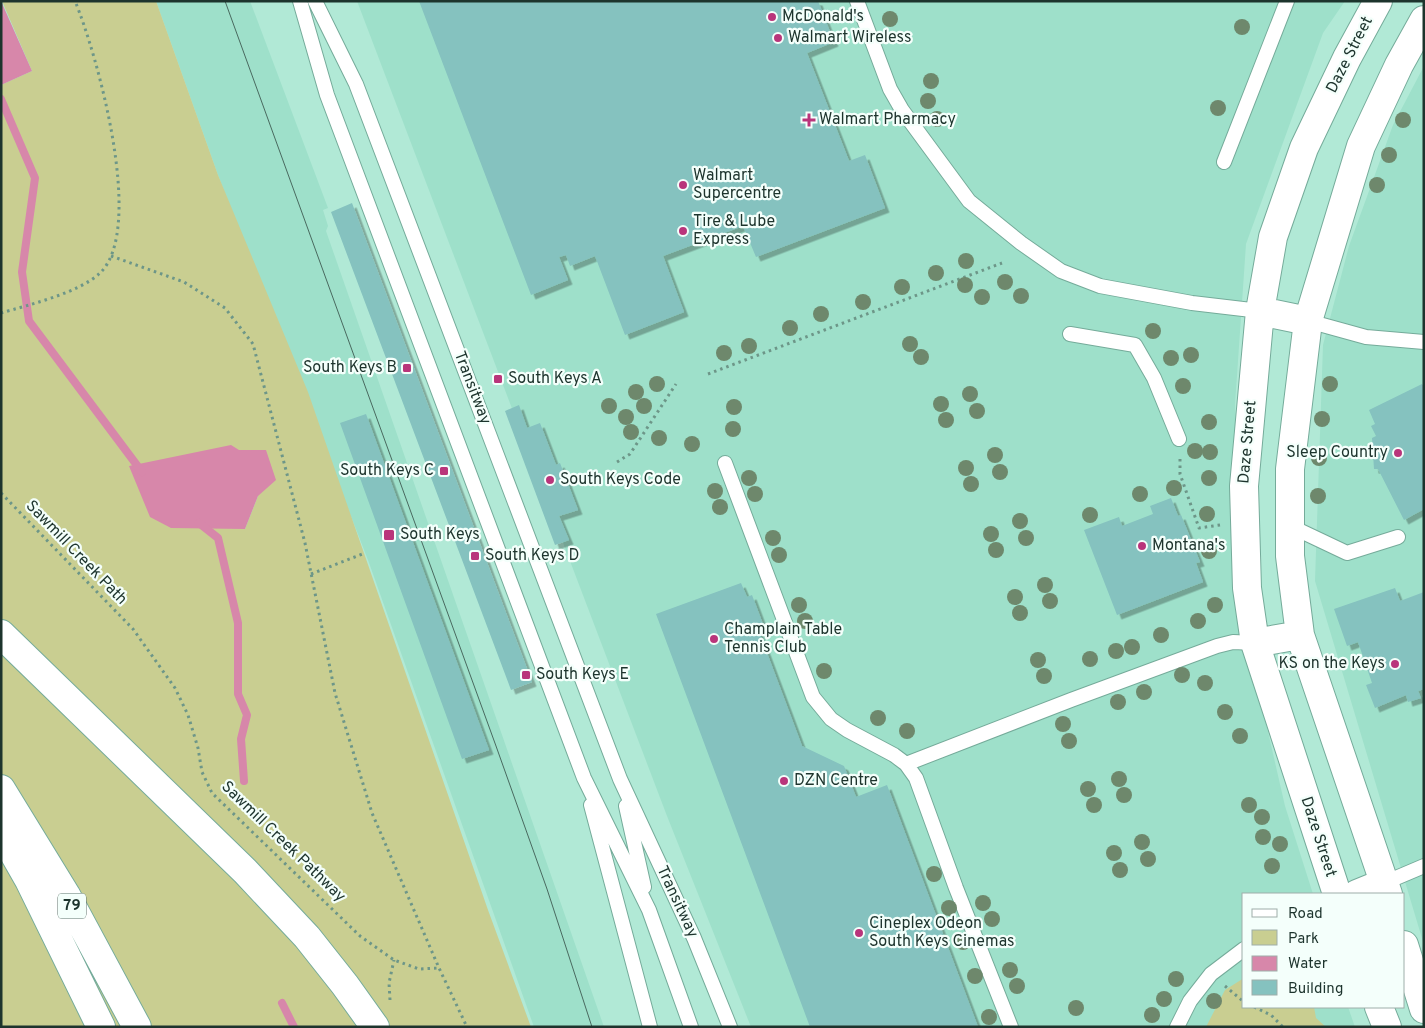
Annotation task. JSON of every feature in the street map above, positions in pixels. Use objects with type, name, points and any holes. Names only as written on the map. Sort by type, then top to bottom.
[{"type":"main road","name":"Daze Street","points":[[1337,893],[1255,643],[1247,588],[1244,486],[1260,311],[1273,238],[1304,148],[1347,58],[1378,1]]},
{"type":"main road","points":[[1363,893],[1386,889],[1300,635],[1290,556],[1290,469],[1308,320],[1361,146],[1398,65],[1424,20]]},
{"type":"main road","points":[[1260,311],[1308,320]]},
{"type":"main road","points":[[1,634],[245,872],[307,937],[346,985],[383,1017]]},
{"type":"main road","points":[[1255,643],[1300,635]]},
{"type":"main road","name":"79","points":[[1,789],[66,895],[137,1027]]},
{"type":"main road","points":[[1,831],[29,880],[101,1027]]},
{"type":"main road","points":[[1405,948],[1424,1008]]},
{"type":"main road","points":[[1379,1008],[1387,1027]]},
{"type":"lane","name":"Transitway","points":[[300,1],[327,95],[343,139],[584,778],[649,910],[692,1027]]},
{"type":"lane","name":"Transitway","points":[[315,1],[356,84],[620,779],[694,938],[730,1027]]},
{"type":"lane","points":[[857,1],[890,89],[902,110],[969,201],[1021,243],[1062,271],[1100,286],[1192,304],[1260,311]]},
{"type":"lane","points":[[1224,162],[1287,1]]},
{"type":"lane","points":[[1308,320],[1366,337],[1424,342]]},
{"type":"lane","points":[[1070,334],[1135,345],[1154,378],[1179,439]]},
{"type":"lane","points":[[725,463],[813,697],[830,719],[894,755],[906,764],[916,778],[956,888],[1011,1027]]},
{"type":"lane","points":[[1290,526],[1347,553],[1398,537]]},
{"type":"lane","points":[[906,764],[1217,646],[1233,642],[1255,643]]},
{"type":"lane","name":"Transitway","points":[[584,778],[650,1027]]},
{"type":"lane","name":"Transitway","points":[[620,779],[649,910]]},
{"type":"lane","points":[[1386,889],[1424,866]]},
{"type":"lane","points":[[1177,1027],[1190,1001],[1211,974],[1242,951]]},
{"type":"path","points":[[1,314],[56,297],[98,275],[106,266],[111,256],[118,227],[119,201],[114,138],[98,70],[75,1]]},
{"type":"path","points":[[111,256],[184,282],[225,308],[253,344],[311,574],[335,693],[372,813],[439,968],[467,1027]]},
{"type":"path","points":[[708,374],[1002,263]]},
{"type":"path","points":[[617,462],[630,454],[676,384]]},
{"type":"path","points":[[1179,439],[1180,474],[1199,528],[1223,524]]},
{"type":"path","points":[[566,478],[576,474]]},
{"type":"path","name":"Sawmill Creek Path","points":[[1,493],[133,629]]},
{"type":"path","points":[[311,574],[366,553]]},
{"type":"path","name":"Sawmill Creek Pathway","points":[[133,629],[175,688],[188,715],[198,748],[202,772],[212,793],[360,936],[394,960],[419,969],[439,968]]},
{"type":"path","points":[[383,1017],[394,960]]},
{"type":"path","points":[[1256,1008],[1271,1015],[1283,1027]]},
{"type":"shaded area","points":[[156,1],[250,1],[328,208],[323,210],[328,226],[326,231],[604,1027],[534,1027],[368,560],[218,175]]},
{"type":"shaded area","points":[[357,1],[1345,1],[1323,33],[1246,244],[1235,405],[1244,627],[1285,806],[1313,893],[1242,893],[1242,1008],[1348,1008],[1355,1027],[751,1027],[667,816]]},
{"type":"shaded area","points":[[1424,66],[1424,945],[1315,581],[1323,345],[1349,246],[1393,125]]},
{"type":"green space","points":[[2,1],[156,1],[218,175],[308,392],[488,910],[531,1027],[1,1027],[1,85],[32,71]],"holes":[[[239,450],[266,450],[258,496],[245,529]]]},
{"type":"green space","points":[[1242,979],[1242,1008],[1314,1008],[1316,1018],[1326,1027],[1206,1027],[1225,990]]},
{"type":"water","points":[[1,1],[32,71],[1,85]]},
{"type":"water","points":[[231,445],[239,450],[266,450],[276,480],[258,496],[245,529],[171,528],[150,517],[129,466]]},
{"type":"building","name":"Walmart Supercentre","points":[[419,1],[818,1],[834,42],[807,53],[849,161],[865,155],[885,208],[756,257],[743,226],[663,256],[684,312],[625,335],[595,256],[570,266],[566,255],[559,257],[568,280],[531,295]]},
{"type":"building","name":"South Keys","points":[[352,203],[532,682],[511,690],[331,212]]},
{"type":"building","name":"Sleep Country","points":[[1422,384],[1424,387],[1424,509],[1404,520],[1378,469],[1374,469],[1372,438],[1376,436],[1371,426],[1375,424],[1369,410]]},
{"type":"building","points":[[519,405],[527,428],[540,423],[556,465],[560,463],[578,510],[559,516],[569,540],[555,545],[505,411]]},
{"type":"building","points":[[366,414],[489,750],[462,759],[340,423]]},
{"type":"building","name":"Montana's","points":[[1171,498],[1178,516],[1181,515],[1200,562],[1196,563],[1203,582],[1117,615],[1084,530],[1119,517],[1122,526],[1153,514],[1150,506]]},
{"type":"building","name":"Cineplex Odeon South Keys Cinemas","points":[[741,583],[747,597],[752,595],[764,627],[758,629],[802,746],[844,766],[856,797],[887,785],[978,1027],[810,1027],[656,614]]},
{"type":"building","name":"KS on the Keys","points":[[1395,588],[1400,601],[1424,592],[1424,689],[1418,691],[1421,698],[1408,702],[1406,695],[1375,708],[1366,685],[1372,683],[1358,642],[1347,646],[1334,609]]},
{"type":"waterway","points":[[1,99],[35,178],[22,272],[29,321],[142,472]]},
{"type":"waterway","points":[[199,523],[218,538],[238,623],[238,694],[247,715],[241,739],[244,781]]},
{"type":"waterway","points":[[282,1003],[294,1027]]},
{"type":"tram line","points":[[225,1],[496,746],[547,889],[592,1027]]},
{"type":"place","name":"McDonald's","points":[[772,17]]},
{"type":"place","name":"Walmart Wireless","points":[[778,38]]},
{"type":"place","name":"Walmart Pharmacy","points":[[809,120]]},
{"type":"place","name":"Walmart Supercentre","points":[[683,185]]},
{"type":"place","name":"Tire & Lube Express","points":[[683,231]]},
{"type":"place","name":"South Keys B","points":[[407,368]]},
{"type":"place","name":"South Keys A","points":[[498,379]]},
{"type":"place","name":"Sleep Country","points":[[1398,453]]},
{"type":"place","name":"South Keys C","points":[[444,471]]},
{"type":"place","name":"South Keys Code","points":[[550,480]]},
{"type":"place","name":"South Keys","points":[[389,535]]},
{"type":"place","name":"Montana's","points":[[1142,546]]},
{"type":"place","name":"South Keys D","points":[[475,556]]},
{"type":"place","name":"Champlain Table Tennis Club","points":[[714,639]]},
{"type":"place","name":"KS on the Keys","points":[[1395,664]]},
{"type":"place","name":"South Keys E","points":[[526,675]]},
{"type":"place","name":"DZN Centre","points":[[784,781]]},
{"type":"place","name":"Cineplex Odeon South Keys Cinemas","points":[[859,933]]}]
